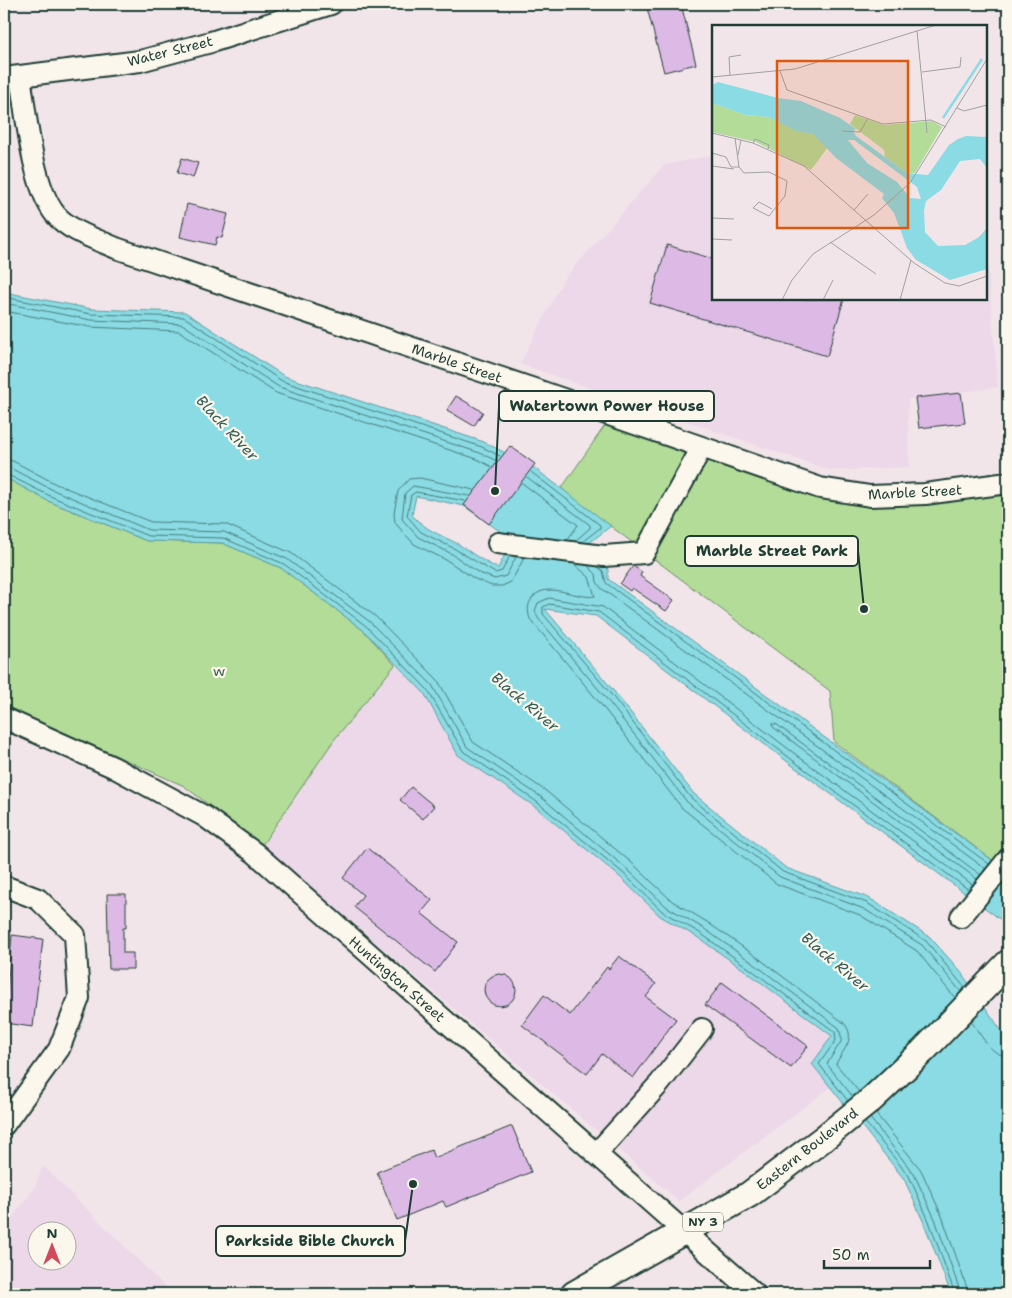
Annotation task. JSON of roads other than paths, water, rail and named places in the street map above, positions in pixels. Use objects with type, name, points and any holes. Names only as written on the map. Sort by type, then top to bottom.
[{"type":"main road","name":"Eastern Boulevard","points":[[574,1294],[750,1194],[824,1138],[872,1099],[923,1051],[1008,963]]},
{"type":"street","name":"Water Street","points":[[12,77],[140,61],[211,42],[331,4]]},
{"type":"street","name":"Marble Street","points":[[12,77],[42,190],[55,214],[74,229],[116,248],[820,488],[870,496],[925,494],[1008,483]]},
{"type":"street","points":[[498,543],[604,556],[644,554],[702,447]]},
{"type":"street","name":"Huntington Street","points":[[4,718],[113,767],[204,816],[255,853],[755,1294]]},
{"type":"street","points":[[961,917],[1008,859]]},
{"type":"street","points":[[4,886],[38,899],[75,935],[79,998],[59,1049],[4,1125]]},
{"type":"street","points":[[596,1154],[660,1082],[702,1029]]},
{"type":"water","name":"Black River","points":[[4,292],[92,309],[185,312],[284,376],[484,442],[533,467],[611,526],[584,547],[608,569],[608,579],[1003,868],[1008,868],[1008,925],[793,766],[596,616],[545,609],[613,690],[694,794],[786,868],[869,898],[930,937],[960,971],[1008,1040],[1008,1294],[951,1294],[924,1223],[904,1179],[812,1064],[832,1036],[697,937],[660,916],[620,877],[534,806],[458,755],[424,693],[363,630],[281,568],[222,543],[147,541],[48,501],[4,477]],"holes":[[[416,496],[464,506],[504,534],[507,551],[498,568],[428,529],[412,515]]]},
{"type":"place","name":"Watertown Power House","points":[[495,491]]},
{"type":"place","name":"Marble Street Park","points":[[864,609]]},
{"type":"place","name":"Parkside Bible Church","points":[[413,1184]]},
{"type":"park label","name":"w","points":[[219,671]]}]
